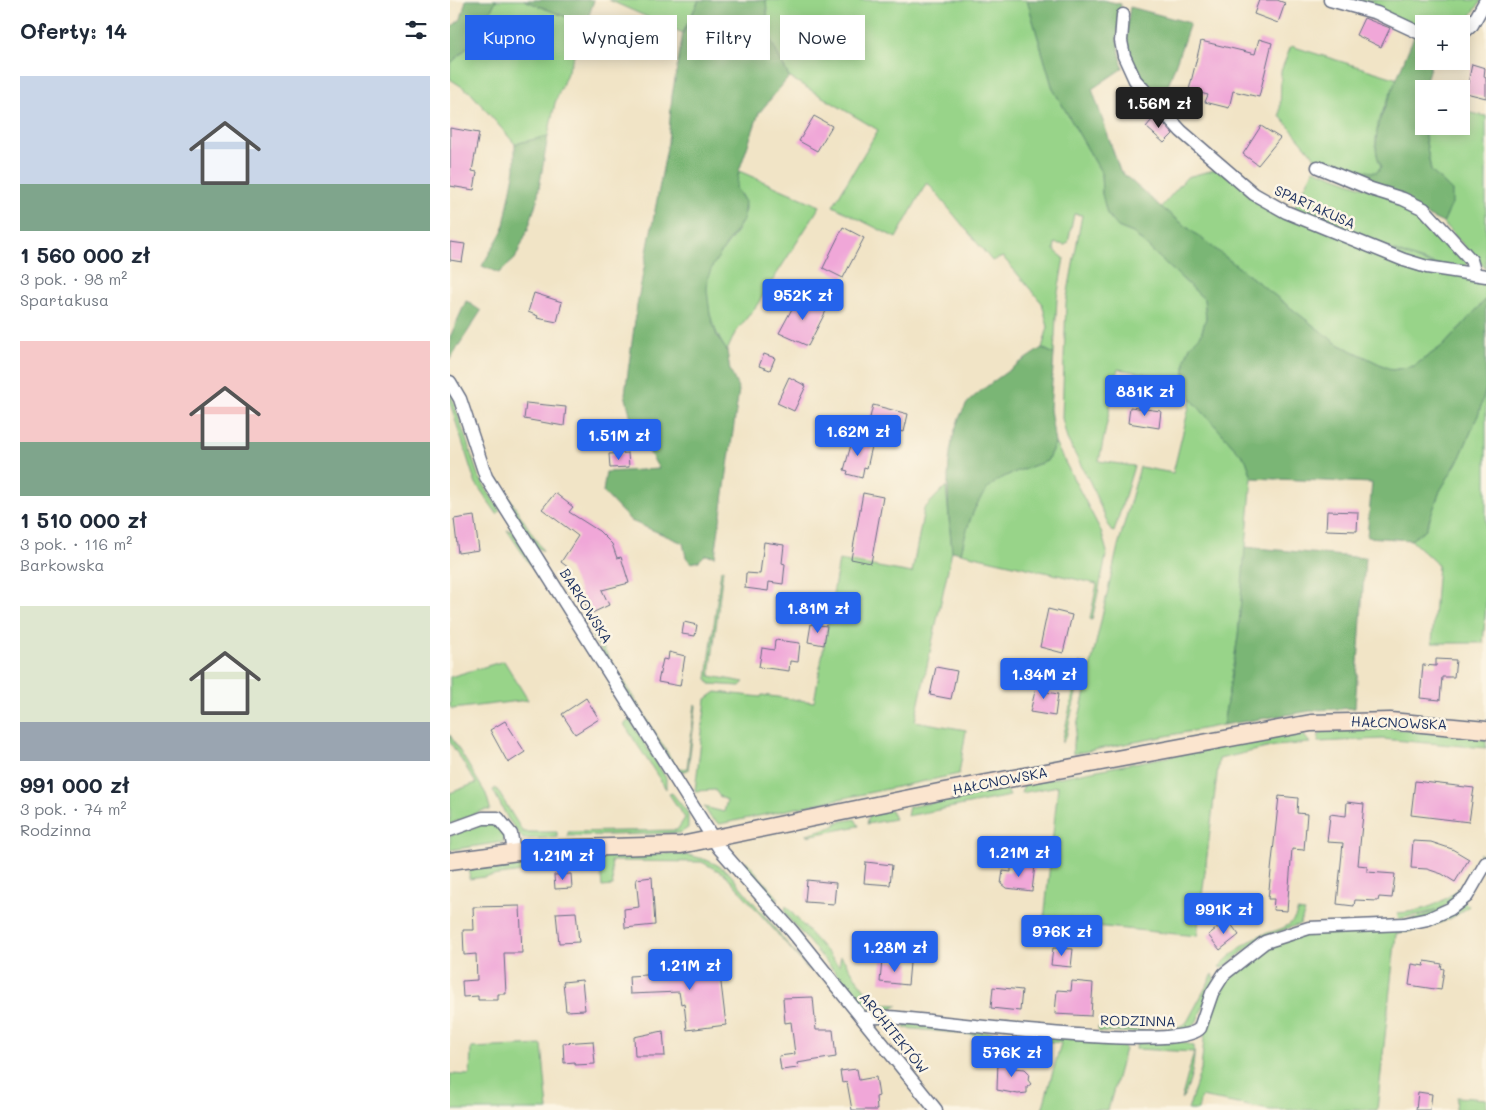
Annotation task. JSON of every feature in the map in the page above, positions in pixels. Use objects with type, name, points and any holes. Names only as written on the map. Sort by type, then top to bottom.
[{"type":"street","points":[[1330,0],[1377,13],[1415,31]]},
{"type":"street","points":[[1470,26],[1476,20],[1486,0]]},
{"type":"street","name":"SPARTAKUSA","points":[[1123,15],[1121,41],[1124,56],[1135,80],[1182,131],[1254,194],[1286,212],[1404,260],[1480,275]]},
{"type":"street","name":"SPARTAKUSA","points":[[1318,167],[1371,189],[1403,198],[1424,209],[1471,260],[1480,275]]},
{"type":"street","name":"BARKOWSKA","points":[[450,382],[460,398],[486,477],[712,838]]},
{"type":"street","name":"HAŁCNOWSKA","points":[[450,861],[514,852],[668,846],[1311,723],[1390,721],[1486,730]]},
{"type":"street","points":[[450,830],[483,818],[498,818],[511,834],[514,852]]},
{"type":"street","name":"ARCHITEKTÓW","points":[[712,838],[726,859],[792,931],[936,1110]]},
{"type":"street","name":"RODZINNA","points":[[863,1018],[887,1017],[1018,1031],[1148,1038],[1192,1035],[1200,1028],[1212,994],[1224,974],[1265,942],[1309,928],[1404,924],[1428,919],[1450,908],[1467,896],[1486,862]]},
{"type":"green space","points":[[466,0],[496,0],[489,15],[465,15],[465,50],[450,64],[450,28],[461,19]]},
{"type":"green space","points":[[496,0],[524,0],[564,16],[564,60],[572,60],[555,103],[548,136],[515,144],[470,92],[450,79],[450,64],[465,50],[465,60],[554,60],[554,15],[489,15]]},
{"type":"green space","points":[[524,0],[594,0],[589,15],[564,16]]},
{"type":"green space","points":[[609,0],[699,0],[692,15],[687,15],[687,25],[683,33],[677,30],[677,15],[643,15]]},
{"type":"green space","points":[[699,0],[766,0],[767,15],[692,15]]},
{"type":"green space","points":[[766,0],[1027,0],[1053,89],[1101,172],[1102,194],[1118,227],[1133,233],[1204,299],[1206,318],[1201,335],[1190,346],[1185,360],[1185,380],[1118,369],[1099,461],[1134,466],[1114,532],[1111,531],[1090,482],[1067,439],[1062,418],[1066,303],[1082,215],[1074,214],[1068,243],[1065,245],[1055,243],[1054,250],[1064,258],[1057,298],[1054,354],[1042,348],[1048,327],[1042,303],[1003,257],[992,261],[927,182],[896,238],[833,206],[878,130],[789,77],[780,60],[865,60],[865,15],[780,15],[780,59],[770,39],[770,15],[767,15]]},
{"type":"green space","points":[[1027,0],[1103,0],[1121,4],[1117,39],[1123,68],[1092,89],[1120,171],[1161,207],[1336,343],[1392,370],[1414,366],[1445,344],[1486,299],[1486,388],[1479,413],[1460,457],[1440,491],[1426,529],[1411,540],[1367,537],[1372,483],[1252,478],[1246,460],[1191,399],[1185,380],[1185,360],[1190,346],[1201,335],[1206,318],[1204,299],[1133,233],[1118,227],[1107,214],[1102,194],[1101,172],[1053,89]]},
{"type":"green space","points":[[1341,0],[1482,0],[1470,17],[1470,15],[1415,15],[1415,28]]},
{"type":"green space","points":[[1130,7],[1190,23],[1162,103],[1142,80],[1131,60],[1127,37]]},
{"type":"green space","points":[[687,25],[687,60],[770,60],[770,39],[789,77],[759,113],[739,171],[736,188],[745,202],[743,220],[713,265],[708,277],[707,290],[710,314],[717,336],[727,351],[730,370],[739,390],[715,556],[705,555],[699,561],[691,563],[686,557],[683,543],[631,521],[603,492],[606,472],[659,469],[632,422],[625,394],[637,305],[668,142],[672,96],[683,33]]},
{"type":"green space","points":[[1415,34],[1415,70],[1429,70],[1426,80],[1415,80],[1415,135],[1425,135],[1431,171],[1452,191],[1452,204],[1443,223],[1317,163],[1318,161],[1333,160],[1362,170],[1377,172],[1381,166],[1376,151],[1378,124]]},
{"type":"green space","points":[[1291,46],[1398,79],[1379,121],[1376,144],[1381,166],[1377,173],[1333,160],[1318,161],[1280,116],[1281,71]]},
{"type":"green space","points":[[1470,113],[1486,116],[1486,269],[1443,223],[1452,191],[1431,171],[1425,135],[1470,135]]},
{"type":"green space","points":[[548,136],[537,200],[528,229],[515,259],[499,273],[482,266],[503,230],[515,169],[515,144]]},
{"type":"green space","points":[[1218,169],[1316,228],[1486,280],[1486,299],[1445,344],[1414,366],[1392,370],[1336,343],[1161,207],[1187,177]]},
{"type":"green space","points":[[1314,169],[1413,206],[1467,262],[1466,267],[1428,264],[1293,210]]},
{"type":"green space","points":[[739,171],[820,206],[757,305],[735,333],[727,351],[710,316],[707,286],[711,268],[737,230],[745,211],[742,196],[736,188]]},
{"type":"green space","points":[[466,301],[472,303],[481,311],[450,359],[450,337]]},
{"type":"green space","points":[[1042,348],[1054,354],[1050,409],[1055,443],[1047,461],[1011,474],[991,485],[973,512],[961,553],[952,551],[948,477],[953,438],[958,421],[966,405],[979,392]]},
{"type":"green space","points":[[1486,388],[1486,606],[1483,643],[1432,643],[1438,565],[1411,540],[1426,529],[1440,491],[1460,457],[1479,413]]},
{"type":"green space","points":[[450,391],[478,475],[500,511],[497,514],[475,482],[450,403]]},
{"type":"green space","points":[[1191,399],[1246,460],[1252,478],[1238,637],[1223,725],[1073,754],[1073,744],[1118,546],[1140,467],[1173,473]]},
{"type":"green space","points":[[1055,443],[1101,531],[1107,552],[1092,620],[1090,619],[1097,584],[961,553],[969,522],[984,493],[991,485],[1005,476],[1047,461]]},
{"type":"green space","points":[[498,480],[543,551],[536,547],[495,483]]},
{"type":"green space","points":[[946,486],[952,551],[915,721],[966,730],[959,774],[720,824],[711,818],[704,807],[724,812],[727,800],[720,797],[715,790],[695,791],[706,699],[716,692],[761,697],[762,695],[814,702],[839,560],[912,573],[924,509]]},
{"type":"green space","points":[[507,530],[512,531],[542,575],[553,599]]},
{"type":"green space","points":[[1245,547],[1365,558],[1355,708],[1317,710],[1223,725],[1238,637]]},
{"type":"green space","points":[[723,569],[710,676],[744,682],[740,686],[710,684],[707,679],[721,570]]},
{"type":"green space","points":[[593,632],[678,770],[687,768],[695,704],[688,770],[678,773],[592,636]]},
{"type":"green space","points":[[504,661],[528,700],[452,709],[450,706],[450,677]]},
{"type":"green space","points":[[1080,662],[1082,666],[1066,737],[1062,743]]},
{"type":"green space","points":[[630,720],[666,778],[666,789],[624,724]]},
{"type":"green space","points":[[1382,728],[1454,733],[1486,739],[1486,748],[1382,739],[1318,742],[1319,735],[1323,731]]},
{"type":"green space","points":[[1297,732],[1303,734],[1310,743],[1275,746],[1219,759],[1197,936],[1044,921],[1058,786],[1021,793],[1024,784]]},
{"type":"green space","points":[[450,735],[486,794],[490,810],[484,810],[450,824],[450,793],[476,783],[450,742]]},
{"type":"green space","points":[[496,788],[523,832],[557,832],[557,837],[523,839],[508,819],[493,790]]},
{"type":"green space","points":[[1006,788],[1010,796],[907,816],[909,807]]},
{"type":"green space","points":[[672,793],[688,813],[688,828],[680,833],[568,836],[568,832],[677,830],[685,818],[669,794]]},
{"type":"green space","points":[[891,810],[895,819],[867,824],[869,815]]},
{"type":"green space","points":[[855,819],[859,826],[807,836],[807,834],[835,826],[837,822]]},
{"type":"green space","points":[[484,824],[496,825],[505,836],[503,842],[450,850],[450,836]]},
{"type":"green space","points":[[655,853],[687,855],[717,865],[730,874],[809,970],[726,875],[702,862],[611,861],[613,886],[602,887],[600,862],[606,855]]},
{"type":"green space","points":[[1480,853],[1483,859],[1461,895],[1439,910],[1399,919],[1397,913],[1426,908],[1449,896],[1467,878]]},
{"type":"green space","points":[[581,855],[583,861],[576,862],[575,865],[469,879],[470,866],[550,856]]},
{"type":"green space","points":[[746,861],[779,899],[772,899],[740,867]]},
{"type":"green space","points":[[1465,902],[1469,906],[1444,921],[1425,928],[1396,934],[1377,1110],[1270,1110],[1201,1097],[1198,1110],[1188,1110],[1201,1069],[1205,1030],[1214,1000],[1230,974],[1264,949],[1307,933],[1377,930]]},
{"type":"green space","points":[[786,906],[839,966],[841,956],[874,1003],[898,1005],[880,1011],[871,1009],[862,1003],[789,919],[785,912]]},
{"type":"green space","points":[[1297,911],[1305,912],[1300,924],[1265,937],[1250,946],[1223,968],[1219,967],[1253,939],[1279,930],[1291,923]]},
{"type":"green space","points":[[1213,974],[1215,979],[1197,1021],[1193,1026],[1178,1033],[1099,1032],[1098,1027],[1157,1030],[1179,1027],[1187,1022]]},
{"type":"green space","points":[[907,1023],[998,1033],[998,1037],[904,1028]]},
{"type":"green space","points":[[1028,1035],[1122,1042],[1125,1049],[1108,1110],[1042,1110],[1061,1043],[1025,1039]]},
{"type":"green space","points":[[1183,1042],[1194,1046],[1194,1052],[1136,1049],[1137,1043]]},
{"type":"green space","points":[[542,1045],[548,1110],[450,1110],[450,1074],[470,1075],[471,1048]]},
{"type":"green space","points":[[1194,1052],[1190,1081],[1181,1100]]},
{"type":"green space","points":[[1457,1097],[1486,1099],[1486,1110],[1456,1110]]},
{"type":"building","points":[[1259,0],[1277,0],[1285,3],[1278,23],[1254,14]]},
{"type":"building","points":[[1364,18],[1390,28],[1381,47],[1356,35]]},
{"type":"building","points":[[1259,39],[1272,43],[1259,97],[1233,91],[1229,108],[1205,102],[1208,95],[1189,90],[1201,41],[1255,54]]},
{"type":"building","points":[[1472,64],[1485,68],[1486,98],[1470,94],[1469,80]]},
{"type":"building","points":[[1156,115],[1173,134],[1164,143],[1146,127]]},
{"type":"building","points":[[814,116],[832,126],[817,151],[799,141]]},
{"type":"building","points":[[1261,126],[1280,138],[1258,165],[1243,154]]},
{"type":"building","points":[[450,128],[479,133],[472,171],[477,172],[474,190],[450,186]]},
{"type":"building","points":[[843,227],[864,238],[843,278],[823,268]]},
{"type":"building","points":[[450,242],[465,244],[462,262],[450,260]]},
{"type":"building","points":[[534,293],[562,302],[557,322],[537,318],[538,316],[528,312]]},
{"type":"building","points":[[802,294],[827,309],[808,346],[779,333]]},
{"type":"building","points":[[764,354],[775,358],[770,370],[759,366]]},
{"type":"building","points":[[789,377],[806,386],[794,411],[777,403]]},
{"type":"building","points":[[526,403],[566,407],[564,426],[524,419]]},
{"type":"building","points":[[873,405],[908,414],[904,432],[868,426]]},
{"type":"building","points":[[1130,407],[1161,411],[1159,428],[1128,423]]},
{"type":"building","points":[[853,438],[873,442],[867,468],[864,467],[862,478],[847,474],[848,471],[844,470]]},
{"type":"building","points":[[628,453],[629,467],[610,468],[609,454]]},
{"type":"building","points":[[555,493],[573,507],[569,512],[599,531],[612,544],[617,558],[621,557],[629,583],[602,590],[609,605],[590,614],[569,568],[561,562],[578,536],[542,509]]},
{"type":"building","points":[[863,493],[883,497],[871,563],[851,559]]},
{"type":"building","points":[[1327,511],[1358,512],[1357,531],[1326,530]]},
{"type":"building","points":[[474,516],[479,550],[458,553],[454,519]]},
{"type":"building","points":[[764,542],[784,545],[782,563],[785,564],[783,584],[769,582],[768,591],[745,588],[746,573],[760,574]]},
{"type":"building","points":[[1048,609],[1072,615],[1063,653],[1040,647]]},
{"type":"building","points":[[684,622],[697,625],[695,636],[682,634]]},
{"type":"building","points":[[811,624],[827,626],[824,645],[808,642]]},
{"type":"building","points":[[775,640],[800,643],[798,662],[790,661],[789,671],[759,667],[762,648],[774,650]]},
{"type":"building","points":[[669,652],[685,656],[680,686],[658,682],[663,659],[668,660]]},
{"type":"building","points":[[1436,659],[1456,660],[1454,677],[1442,677],[1440,700],[1420,698],[1423,665],[1436,666]]},
{"type":"building","points":[[936,667],[957,671],[951,699],[930,695]]},
{"type":"building","points":[[1038,679],[1049,681],[1047,692],[1058,694],[1055,716],[1030,712]]},
{"type":"building","points":[[586,698],[599,719],[575,734],[562,714]]},
{"type":"building","points":[[505,721],[525,752],[508,763],[490,730]]},
{"type":"building","points":[[1415,781],[1474,788],[1469,822],[1411,815]]},
{"type":"building","points":[[1279,796],[1298,798],[1297,813],[1307,814],[1304,850],[1292,849],[1287,911],[1273,910],[1274,899],[1268,899]]},
{"type":"building","points":[[1347,802],[1364,804],[1358,865],[1367,866],[1367,872],[1395,874],[1392,898],[1379,897],[1378,901],[1355,900],[1354,906],[1337,904],[1343,843],[1327,842],[1330,814],[1346,816]]},
{"type":"building","points":[[1413,841],[1431,842],[1452,849],[1469,859],[1455,882],[1442,874],[1427,869],[1411,868]]},
{"type":"building","points":[[866,862],[892,865],[890,885],[864,883]]},
{"type":"building","points":[[1022,864],[1035,865],[1032,891],[1006,888],[1001,884],[1003,871],[1011,872],[1011,866],[1021,867]]},
{"type":"building","points":[[571,874],[572,888],[555,889],[554,875]]},
{"type":"building","points":[[652,877],[655,925],[625,928],[624,909],[639,907],[636,879]]},
{"type":"building","points":[[807,880],[836,883],[834,904],[805,902]]},
{"type":"building","points":[[520,906],[522,953],[504,953],[506,994],[498,994],[498,1000],[478,1000],[478,996],[463,997],[462,981],[477,980],[476,954],[464,955],[463,930],[474,930],[473,907]]},
{"type":"building","points":[[576,912],[579,942],[559,943],[556,913]]},
{"type":"building","points":[[1228,920],[1239,935],[1220,950],[1208,935]]},
{"type":"building","points":[[1053,948],[1073,949],[1071,967],[1051,965]]},
{"type":"building","points":[[718,958],[726,1025],[687,1030],[684,1003],[681,1004],[679,992],[630,994],[629,976],[680,973],[679,963]]},
{"type":"building","points":[[882,960],[910,963],[908,985],[880,982]]},
{"type":"building","points":[[1425,961],[1442,964],[1441,968],[1444,969],[1441,990],[1409,985],[1412,964],[1424,966]]},
{"type":"building","points":[[582,980],[585,1010],[566,1011],[563,982]]},
{"type":"building","points":[[1072,981],[1093,983],[1091,1016],[1055,1014],[1057,990],[1071,991]]},
{"type":"building","points":[[993,987],[1022,990],[1020,1011],[991,1008]]},
{"type":"building","points":[[813,997],[816,1030],[833,1030],[836,1057],[797,1063],[798,1068],[781,1070],[779,1056],[795,1054],[791,1022],[785,1023],[783,998]]},
{"type":"building","points":[[663,1031],[665,1056],[635,1056],[634,1037]]},
{"type":"building","points":[[593,1041],[595,1064],[575,1065],[575,1062],[564,1063],[563,1043]]},
{"type":"building","points":[[998,1060],[1013,1062],[1013,1068],[1025,1069],[1029,1073],[1028,1080],[1031,1084],[1027,1087],[1027,1093],[1018,1094],[997,1090]]},
{"type":"building","points":[[857,1069],[859,1080],[876,1077],[879,1096],[876,1097],[877,1110],[852,1110],[847,1082],[842,1083],[840,1071]]},
{"type":"building","points":[[1418,1092],[1432,1094],[1430,1110],[1416,1110]]}]
